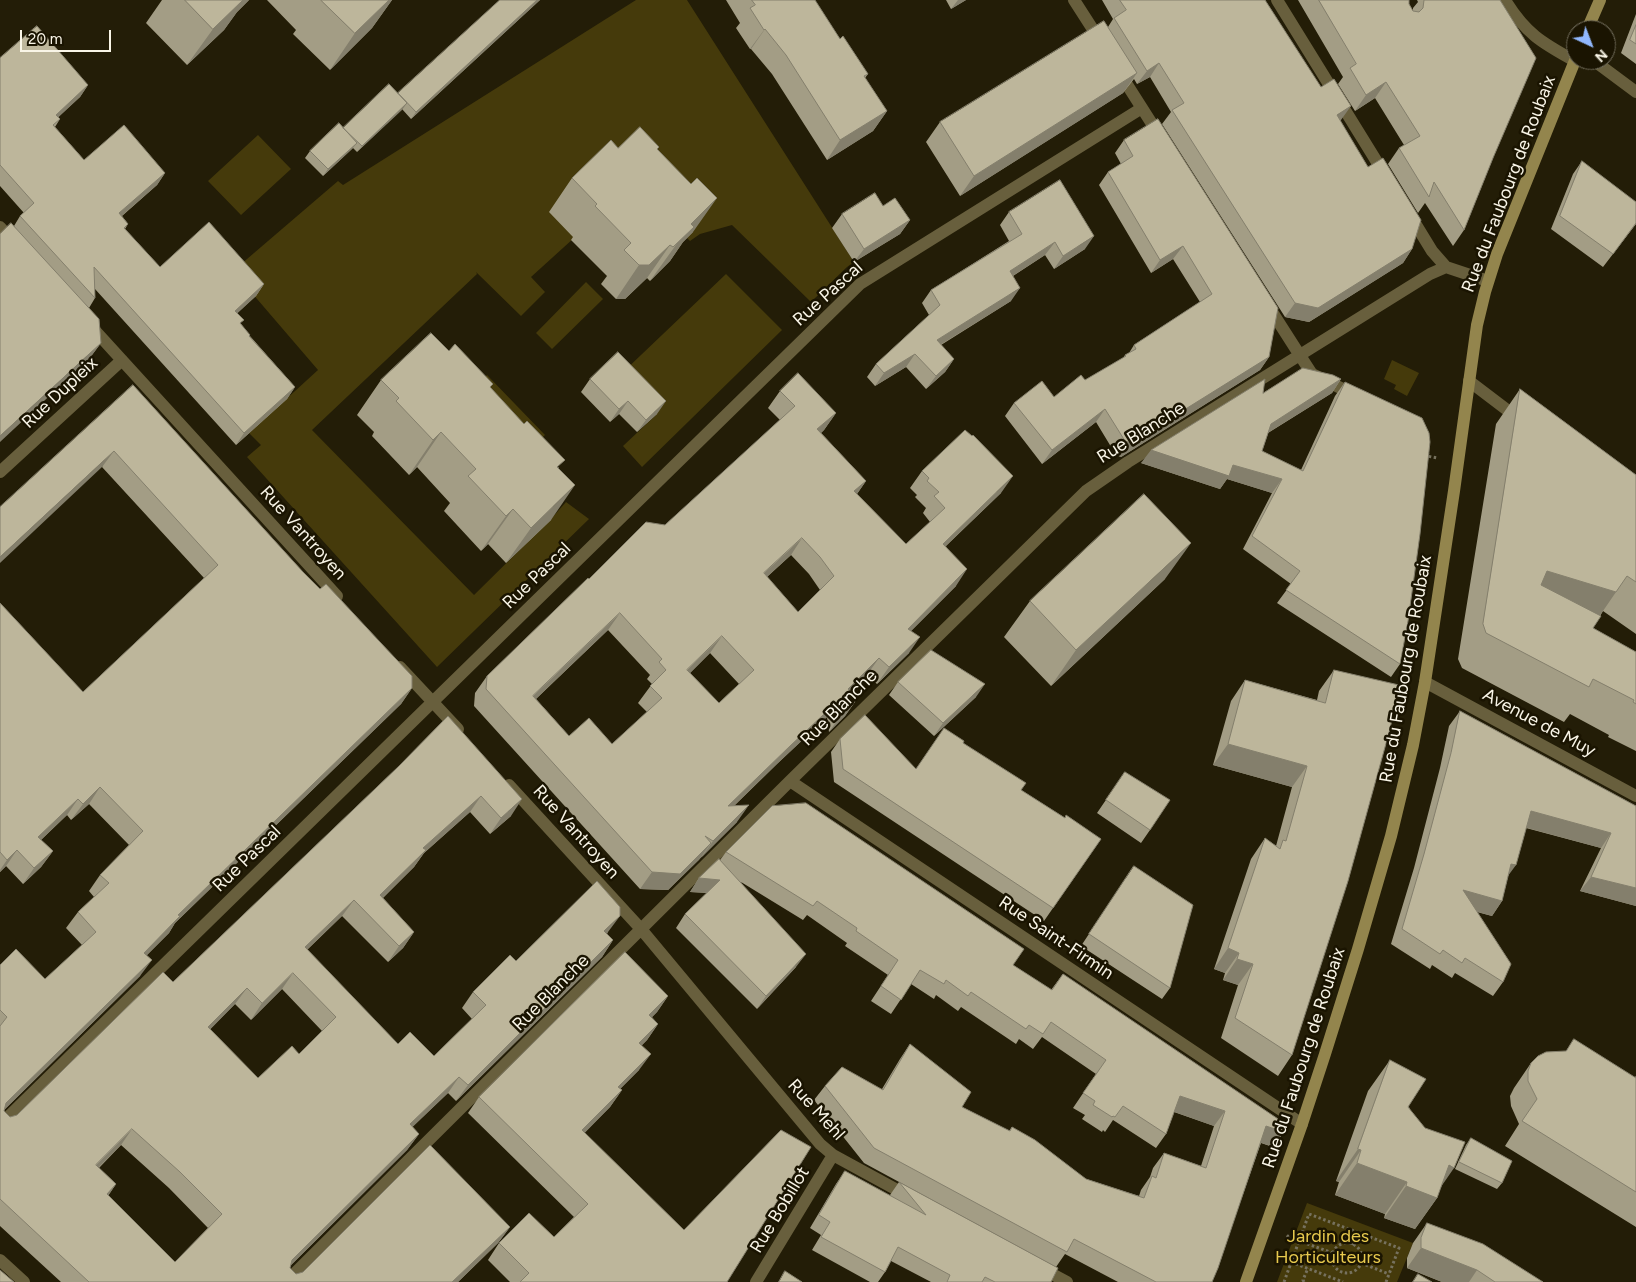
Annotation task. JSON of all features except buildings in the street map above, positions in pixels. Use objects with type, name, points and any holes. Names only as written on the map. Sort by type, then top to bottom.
[{"type":"main road","points":[[1591,20],[1600,0]]},
{"type":"main road","name":"Rue du Faubourg de Roubaix","points":[[1246,1282],[1302,1124],[1384,862],[1413,745],[1425,682],[1477,325],[1488,281],[1497,254],[1571,70]]},
{"type":"street","points":[[1074,0],[1168,150]]},
{"type":"street","points":[[1277,0],[1391,184]]},
{"type":"street","points":[[1505,0],[1520,22],[1532,35],[1544,44],[1566,55]]},
{"type":"street","points":[[1606,70],[1636,92]]},
{"type":"street","name":"Rue Pascal","points":[[0,1126],[860,284],[1142,108]]},
{"type":"street","points":[[1401,200],[1432,250],[1446,267],[1488,281]]},
{"type":"street","points":[[0,227],[24,253]]},
{"type":"street","name":"Rue Blanche","points":[[286,1282],[790,781],[1086,491],[1128,462],[1299,354],[1430,274],[1446,267]]},
{"type":"street","points":[[1258,290],[1312,374],[1365,400]]},
{"type":"street","name":"Rue Vantroyen","points":[[83,317],[342,602]]},
{"type":"street","name":"Rue Dupleix","points":[[0,472],[122,360]]},
{"type":"street","points":[[1469,381],[1532,430]]},
{"type":"street","points":[[395,660],[464,737]]},
{"type":"street","name":"Avenue de Muy","points":[[1425,682],[1636,796]]},
{"type":"street","name":"Rue Vantroyen","points":[[498,773],[641,929]]},
{"type":"street","name":"Rue Saint-Firmin","points":[[790,781],[1302,1124]]},
{"type":"street","name":"Rue Mehl","points":[[641,929],[820,1144],[833,1155],[922,1203]]},
{"type":"street","name":"Rue Bobillot","points":[[756,1282],[833,1155]]},
{"type":"street","points":[[1025,1259],[1067,1282]]},
{"type":"street","points":[[0,1260],[24,1282]]},
{"type":"path","points":[[1284,1282],[1309,1214],[1399,1248],[1386,1282]]},
{"type":"path","points":[[1352,1245],[1357,1232]]},
{"type":"path","points":[[1284,1245],[1288,1236],[1333,1253]]},
{"type":"path","points":[[1340,1244],[1352,1245],[1361,1254],[1361,1263],[1354,1272],[1340,1272],[1333,1265],[1333,1253],[1340,1244]]},
{"type":"path","points":[[1291,1262],[1344,1282]]},
{"type":"path","points":[[1361,1263],[1389,1274]]},
{"type":"path","points":[[1304,1282],[1303,1280],[1308,1268]]},
{"type":"green space","points":[[636,0],[687,0],[854,262],[811,302],[732,225],[700,234],[690,241],[687,238],[693,232],[574,238],[531,277],[545,292],[521,316],[476,272],[477,274],[312,430],[474,595],[566,502],[589,519],[437,667],[247,457],[261,445],[249,433],[318,370],[233,271],[338,181],[343,185]]},
{"type":"green space","points":[[258,135],[291,169],[241,215],[208,181]]},
{"type":"green space","points":[[726,274],[782,330],[642,467],[623,446],[657,414],[620,375]]},
{"type":"green space","points":[[586,282],[603,299],[552,349],[536,333]]},
{"type":"green space","points":[[1392,360],[1419,373],[1407,396],[1394,389],[1396,385],[1384,379]]},
{"type":"green space","points":[[487,375],[545,435],[526,454],[467,395]]},
{"type":"green space","name":"Jardin des Horticulteurs","points":[[1307,1203],[1413,1243],[1397,1282],[1277,1282]]}]
